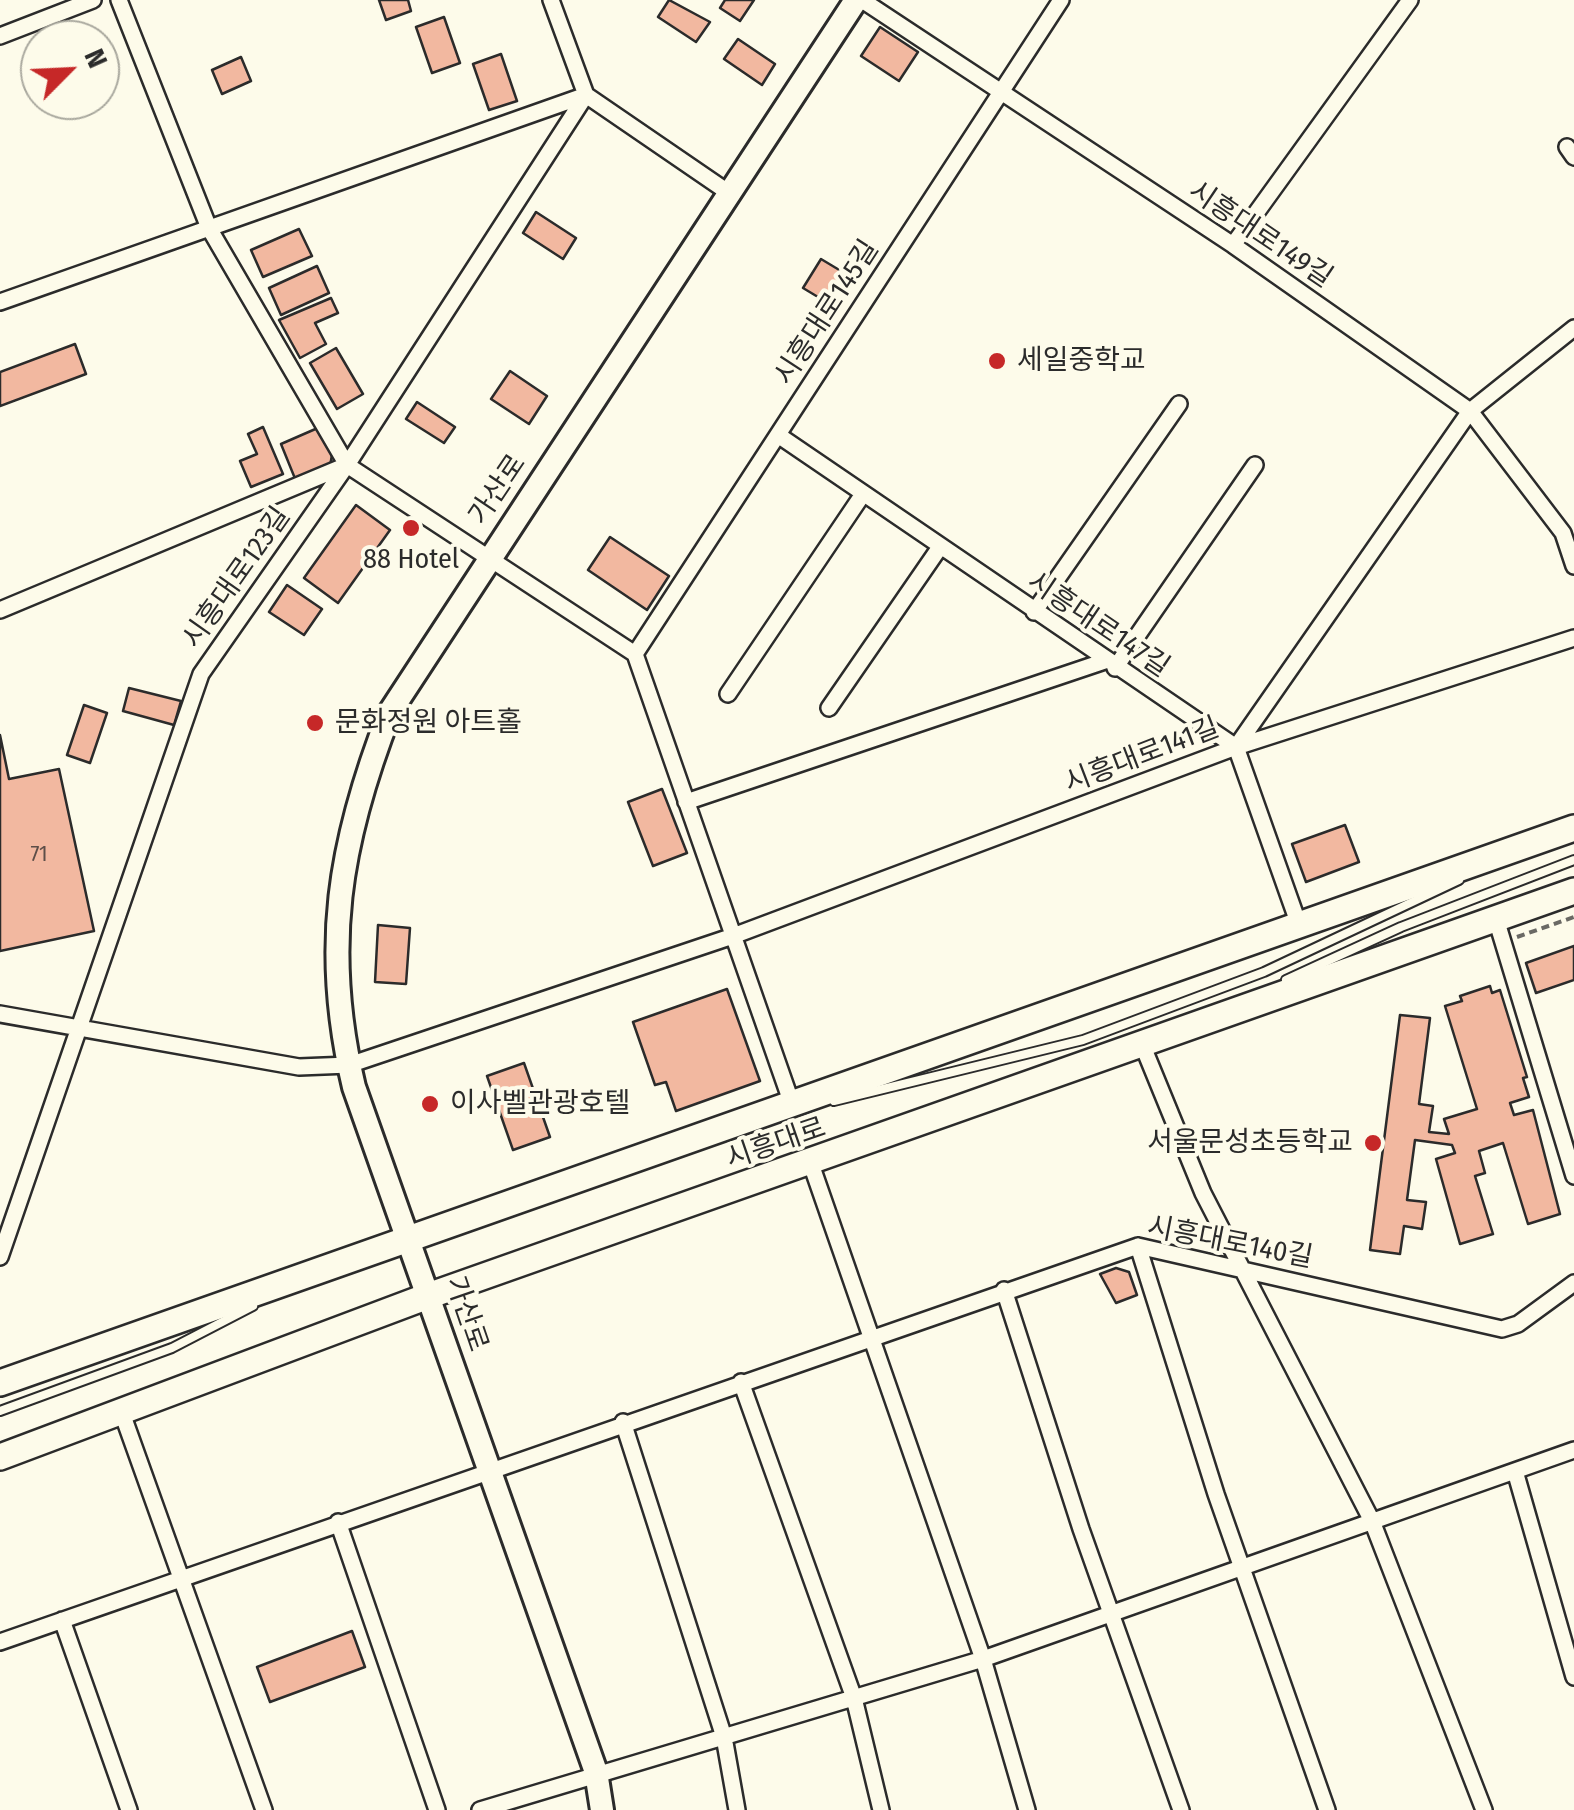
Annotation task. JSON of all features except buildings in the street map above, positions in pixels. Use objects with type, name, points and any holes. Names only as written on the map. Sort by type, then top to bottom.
[{"type":"main road","name":"가산로","points":[[602,1810],[596,1775],[349,1066],[340,1004],[341,874],[359,790],[390,712],[859,0]]},
{"type":"main road","name":"시흥대로","points":[[0,1383],[1574,828]]},
{"type":"main road","name":"시흥대로","points":[[0,1457],[428,1296],[812,1164],[1153,1040],[1499,930],[1574,891]]},
{"type":"street","points":[[0,36],[93,0]]},
{"type":"street","points":[[119,0],[209,228],[347,466],[635,654],[792,1104]]},
{"type":"street","points":[[551,0],[586,96],[732,195]]},
{"type":"street","name":"시흥대로149길","points":[[859,0],[1233,245],[1470,411],[1563,533],[1574,566]]},
{"type":"street","name":"시흥대로145길","points":[[635,654],[1060,0]]},
{"type":"street","points":[[1233,245],[1410,0]]},
{"type":"street","points":[[0,302],[586,96]]},
{"type":"street","name":"시흥대로123길","points":[[0,1257],[201,674],[347,466],[586,96]]},
{"type":"street","points":[[1299,925],[1236,747],[1470,411],[1574,328]]},
{"type":"street","points":[[1034,612],[1178,404]]},
{"type":"street","name":"시흥대로147길","points":[[778,435],[1110,665],[1236,747]]},
{"type":"street","points":[[686,802],[1110,665],[1255,465]]},
{"type":"street","points":[[0,610],[347,466]]},
{"type":"street","points":[[728,694],[863,494]]},
{"type":"street","points":[[829,708],[940,548]]},
{"type":"street","name":"시흥대로141길","points":[[734,936],[1236,747],[1574,638]]},
{"type":"street","points":[[1499,930],[1574,1176]]},
{"type":"street","points":[[0,1014],[80,1025],[299,1067],[349,1066],[734,936]]},
{"type":"street","points":[[1153,1040],[1204,1192],[1372,1521],[1484,1810]]},
{"type":"street","points":[[812,1164],[983,1658],[1027,1810]]},
{"type":"street","points":[[1138,1246],[1242,1567],[1327,1810]]},
{"type":"street","name":"시흥대로140길","points":[[623,1422],[1138,1246],[1244,1267],[1502,1330],[1574,1283]]},
{"type":"street","points":[[1004,1290],[1181,1810]]},
{"type":"street","points":[[741,1382],[854,1698],[881,1810]]},
{"type":"street","points":[[122,1413],[264,1810]]},
{"type":"street","points":[[0,1642],[623,1422],[724,1737],[737,1810]]},
{"type":"street","points":[[480,1810],[983,1658],[1574,1450]]},
{"type":"street","points":[[1514,1471],[1574,1677]]},
{"type":"street","points":[[338,1522],[437,1810]]},
{"type":"street","points":[[62,1620],[129,1810]]},
{"type":"lane","points":[[715,1131],[1083,1040],[1264,972],[1544,838]]},
{"type":"lane","points":[[1153,1040],[1402,927],[1574,860]]},
{"type":"lane","points":[[0,1410],[172,1348],[337,1262]]},
{"type":"path","points":[[1499,930],[1574,918]]},
{"type":"place","name":"세일중학교","points":[[997,361]]},
{"type":"place","name":"88 Hotel","points":[[411,528]]},
{"type":"place","name":"문화정원 아트홀","points":[[315,723]]},
{"type":"place","name":"이사벨관광호텔","points":[[430,1104]]},
{"type":"place","name":"서울문성초등학교","points":[[1373,1143]]}]
